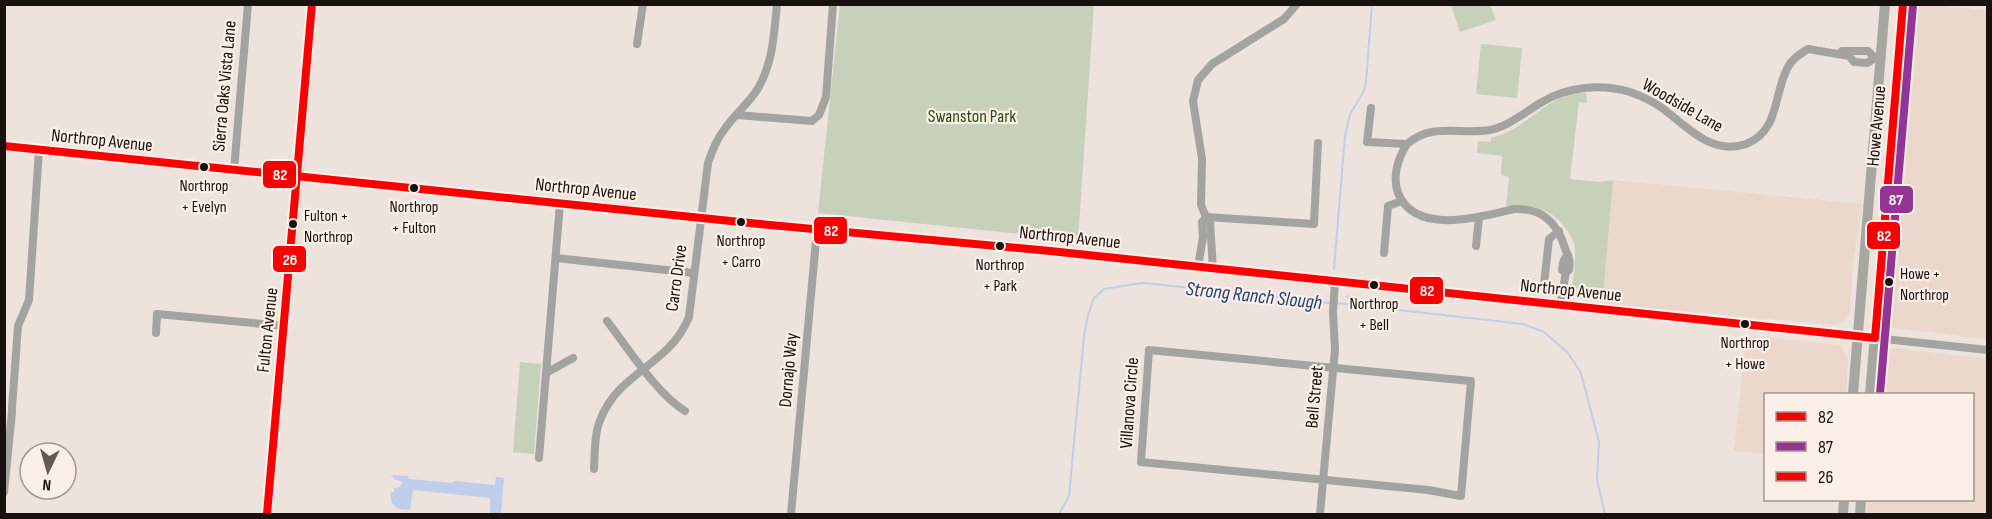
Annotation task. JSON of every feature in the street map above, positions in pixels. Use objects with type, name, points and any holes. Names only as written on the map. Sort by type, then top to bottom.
[{"type":"main road","name":"Fulton Avenue","points":[[267,514],[312,4]]},
{"type":"main road","name":"Howe Avenue","points":[[1853,393],[1878,58],[1885,4]]},
{"type":"main road","name":"Howe Avenue","points":[[1870,393],[1903,4]]},
{"type":"main road","points":[[1878,58],[1888,60],[1891,66],[1887,115],[1893,126]]},
{"type":"street","name":"Sierra Oaks Vista Lane","points":[[234,170],[248,4]]},
{"type":"street","points":[[637,44],[643,4]]},
{"type":"street","name":"Carro Drive","points":[[594,469],[595,444],[601,418],[618,390],[669,350],[684,329],[690,311],[704,178],[712,149],[724,129],[758,89],[766,73],[772,49],[777,4]]},
{"type":"street","points":[[737,115],[812,121],[819,116],[826,97],[832,4]]},
{"type":"street","points":[[1198,267],[1210,222],[1200,205],[1202,159],[1193,101],[1198,80],[1212,64],[1284,19],[1297,4]]},
{"type":"street","name":"Woodside Lane","points":[[1371,108],[1367,142],[1407,144],[1417,136],[1432,131],[1492,130],[1556,95],[1588,88],[1604,88],[1646,98],[1706,142],[1725,147],[1737,146],[1751,141],[1768,126],[1773,117],[1784,77],[1792,61],[1808,49],[1849,54],[1854,62],[1867,63],[1878,58]]},
{"type":"street","points":[[1206,217],[1314,224],[1318,143]]},
{"type":"street","points":[[1407,144],[1400,156],[1396,173],[1396,189],[1402,201],[1412,211],[1428,218],[1456,221],[1514,209],[1533,210],[1546,217],[1559,231],[1571,259],[1569,270],[1566,272],[1560,306]]},
{"type":"street","name":"Northrop Avenue","points":[[4,146],[1988,350]]},
{"type":"street","points":[[4,492],[18,326],[29,300],[39,150]]},
{"type":"street","points":[[1384,253],[1388,206],[1402,201]]},
{"type":"street","points":[[539,458],[560,203]]},
{"type":"street","points":[[1476,246],[1479,217]]},
{"type":"street","name":"Dornajo Way","points":[[791,514],[817,229]]},
{"type":"street","points":[[1544,284],[1549,239],[1559,231]]},
{"type":"street","points":[[1207,238],[1213,269]]},
{"type":"street","points":[[556,258],[694,273]]},
{"type":"street","name":"Bell Street","points":[[1320,514],[1334,368],[1335,282]]},
{"type":"street","points":[[156,333],[158,314],[284,326]]},
{"type":"street","points":[[607,321],[666,397],[685,411]]},
{"type":"street","name":"Villanova Circle","points":[[1323,480],[1141,462],[1149,350],[1334,368]]},
{"type":"street","points":[[546,373],[573,358]]},
{"type":"street","points":[[1323,480],[1428,490],[1461,496],[1471,381],[1334,368]]},
{"type":"shaded area","points":[[1919,6],[1987,10],[1987,339],[1894,328],[1887,323],[1885,316],[1913,13]]},
{"type":"shaded area","points":[[1613,180],[1863,204],[1853,262],[1850,314],[1844,322],[1836,325],[1602,304]]},
{"type":"shaded area","points":[[1746,335],[1842,347],[1848,359],[1846,393],[1764,393],[1764,454],[1734,451]]},
{"type":"shaded area","points":[[1894,348],[1987,359],[1987,514],[1867,514],[1868,501],[1974,501],[1974,393],[1878,393],[1884,354]]},
{"type":"green space","name":"Swanston Park","points":[[840,5],[1094,5],[1078,240],[818,213]]},
{"type":"green space","points":[[1451,5],[1490,5],[1496,20],[1460,32]]},
{"type":"green space","points":[[1481,44],[1522,48],[1517,98],[1476,94]]},
{"type":"green space","points":[[1586,93],[1587,103],[1579,102],[1570,179],[1599,182],[1613,180],[1603,296],[1572,292],[1575,249],[1568,232],[1556,218],[1541,209],[1506,206],[1509,177],[1501,175],[1502,156],[1477,153],[1478,141],[1491,142],[1491,138],[1519,126],[1555,101],[1565,96]]},
{"type":"green space","points":[[520,362],[541,364],[534,454],[513,452]]},
{"type":"water","points":[[391,475],[408,476],[409,479],[495,485],[496,477],[504,478],[501,514],[490,514],[490,498],[413,490],[410,510],[398,509],[392,503],[390,493],[394,492],[394,488],[400,487],[402,482]]},
{"type":"waterway","points":[[1334,269],[1345,136],[1350,114],[1363,93],[1366,82],[1372,4]]},
{"type":"waterway","name":"Strong Ranch Slough","points":[[1059,514],[1069,496],[1088,315],[1094,298],[1104,289],[1145,283],[1330,303]]},
{"type":"waterway","points":[[1347,296],[1356,305]]},
{"type":"waterway","name":"Strong Ranch Slough","points":[[1336,303],[1523,324],[1544,332],[1568,353],[1581,373],[1599,442],[1597,480],[1605,514]]},
{"type":"transit line","name":"26","points":[[267,514],[312,4]]},
{"type":"transit line","name":"82","points":[[4,146],[760,224],[1050,251],[1875,338],[1903,4]]},
{"type":"transit line","name":"87","points":[[1880,393],[1913,5]]},
{"type":"place","name":"Northrop + Evelyn","points":[[204,167]]},
{"type":"place","name":"Northrop + Fulton","points":[[414,188]]},
{"type":"place","name":"Northrop + Carro","points":[[741,222]]},
{"type":"place","name":"Fulton + Northrop","points":[[293,224]]},
{"type":"place","name":"Northrop + Park","points":[[1000,246]]},
{"type":"place","name":"Howe + Northrop","points":[[1889,282]]},
{"type":"place","name":"Northrop + Bell","points":[[1374,285]]},
{"type":"place","name":"Northrop + Howe","points":[[1745,324]]}]
